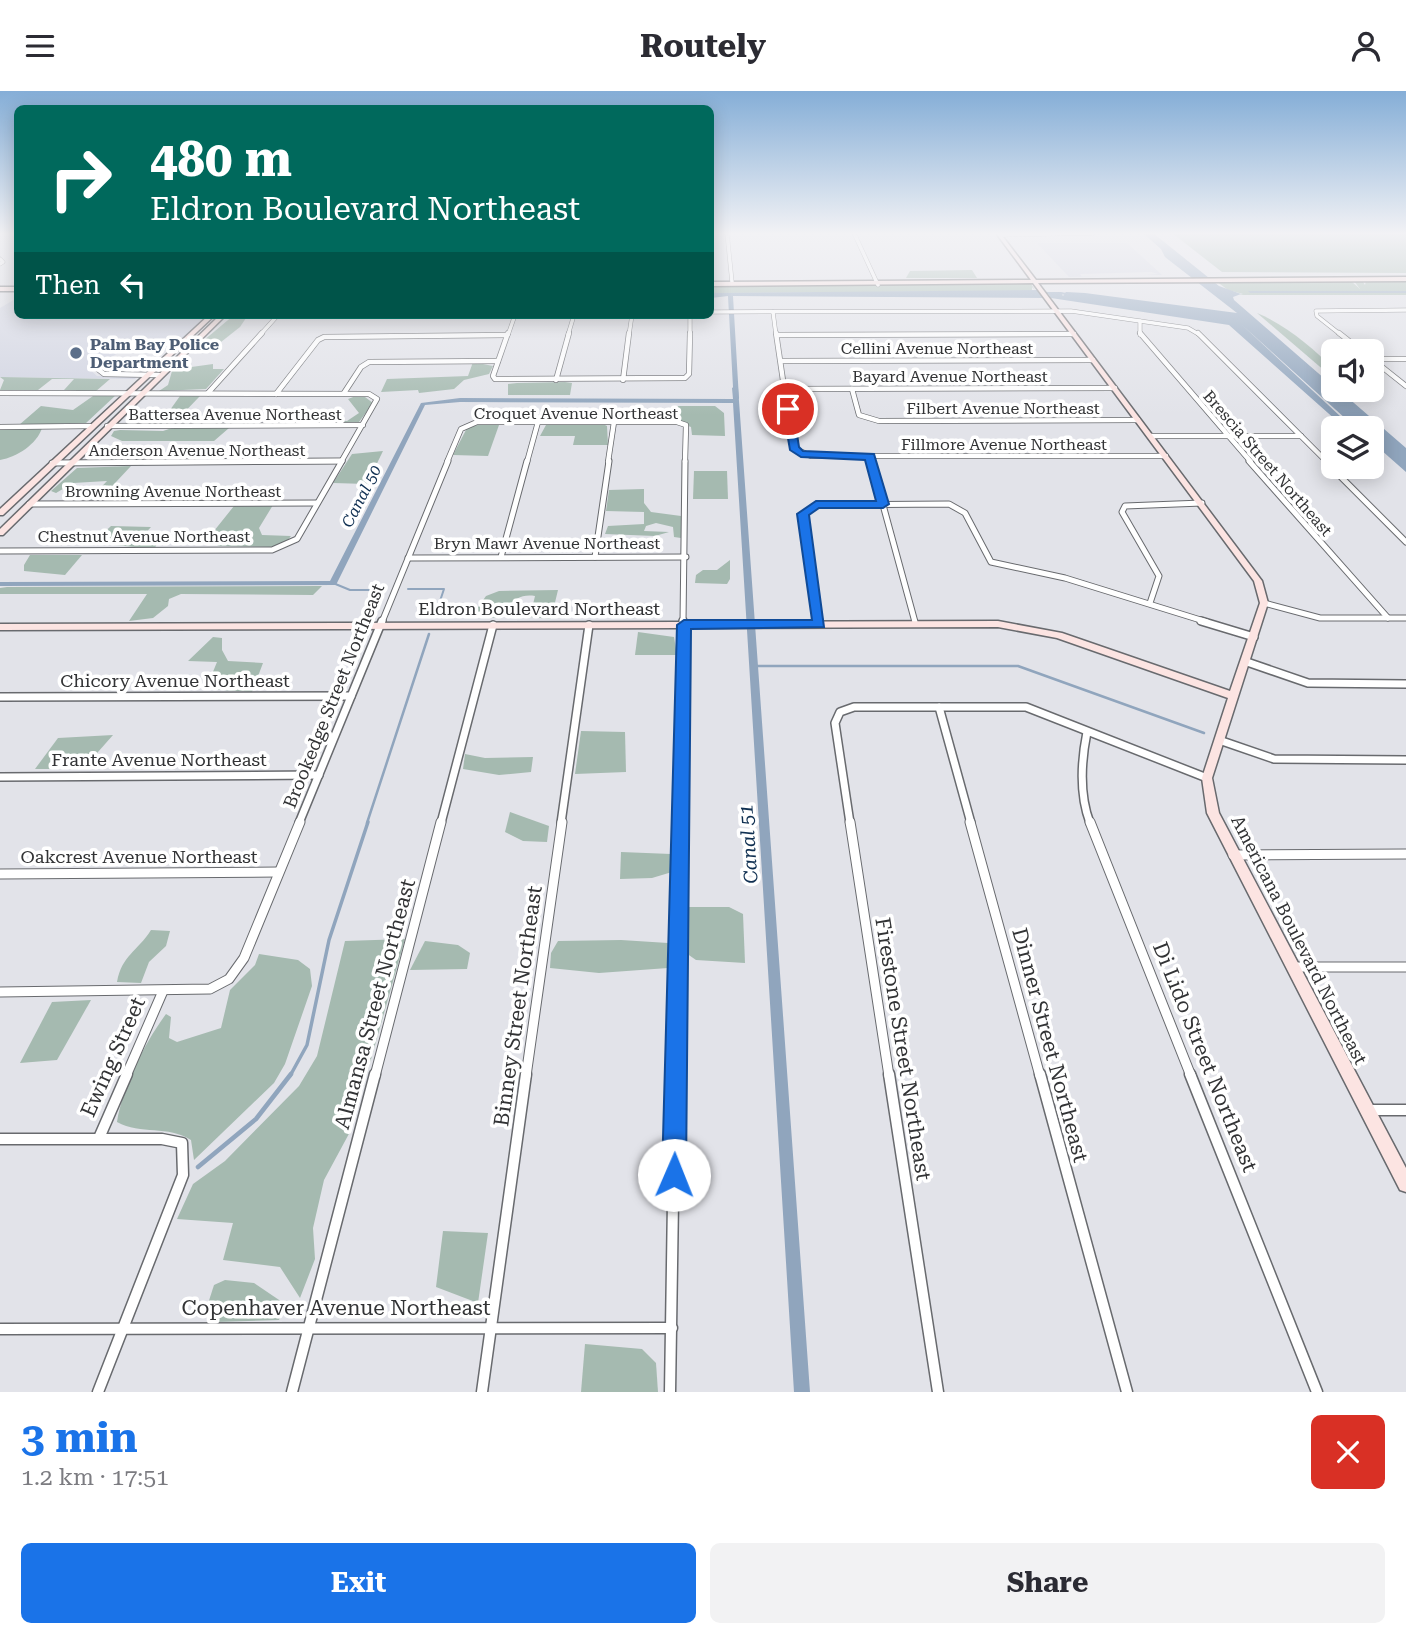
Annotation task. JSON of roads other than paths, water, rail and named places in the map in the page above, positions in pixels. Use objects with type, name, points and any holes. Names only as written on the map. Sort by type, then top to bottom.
[{"type":"street","points":[[1045,294],[1251,569],[1258,581],[1264,603],[1320,618],[1406,618]]},
{"type":"street","points":[[1346,339],[1317,316],[1316,311],[1406,310]]},
{"type":"street","points":[[773,311],[786,389]]},
{"type":"street","points":[[714,312],[1057,311],[1192,330],[1406,542]]},
{"type":"street","points":[[0,513],[124,394],[208,319]]},
{"type":"street","points":[[0,533],[139,394],[219,319]]},
{"type":"street","points":[[208,393],[274,319]]},
{"type":"street","points":[[513,319],[498,361],[495,379],[685,378],[689,374],[690,319]]},
{"type":"street","points":[[556,380],[573,319]]},
{"type":"street","points":[[624,380],[632,319]]},
{"type":"street","name":"Brescia Street Northeast","points":[[1140,321],[1140,337],[1388,618]]},
{"type":"street","points":[[777,335],[1074,334]]},
{"type":"street","points":[[276,394],[318,340],[324,337],[507,335]]},
{"type":"street","points":[[1384,359],[1406,359]]},
{"type":"street","name":"Cellini Avenue Northeast","points":[[782,361],[1093,360]]},
{"type":"street","points":[[344,393],[361,367],[369,362],[498,361]]},
{"type":"street","points":[[94,367],[104,374],[159,375]]},
{"type":"street","points":[[1384,369],[1406,386]]},
{"type":"street","name":"Bayard Avenue Northeast","points":[[786,389],[1115,388]]},
{"type":"street","name":"Fillmore Avenue Northeast","points":[[786,389],[793,448],[801,454],[1166,456]]},
{"type":"street","name":"Filbert Avenue Northeast","points":[[852,389],[859,415],[867,419],[1138,420]]},
{"type":"street","points":[[0,393],[374,395],[377,398],[363,425],[317,503]]},
{"type":"street","points":[[501,557],[538,422]]},
{"type":"street","points":[[595,557],[614,422]]},
{"type":"street","name":"Croquet Avenue Northeast","points":[[466,425],[677,422],[686,425],[689,429],[686,557]]},
{"type":"street","name":"Battersea Avenue Northeast","points":[[107,426],[363,425]]},
{"type":"street","name":"Brookedge Street Northeast","points":[[163,991],[210,989],[229,979],[244,958],[461,429],[466,425]]},
{"type":"street","points":[[0,427],[90,426]]},
{"type":"street","points":[[1150,436],[1301,436]]},
{"type":"street","points":[[870,456],[915,624]]},
{"type":"street","name":"Anderson Avenue Northeast","points":[[52,463],[342,461]]},
{"type":"street","name":"Browning Avenue Northeast","points":[[29,504],[317,503]]},
{"type":"street","name":"Chestnut Avenue Northeast","points":[[0,551],[272,550],[297,539],[317,503]]},
{"type":"street","points":[[1150,603],[1159,576],[1122,512],[1125,506],[1202,503]]},
{"type":"street","points":[[819,624],[803,514],[808,507],[816,505],[883,504],[960,507],[967,513],[985,557],[991,562],[1065,577],[1254,637]]},
{"type":"street","points":[[670,1392],[686,557]]},
{"type":"street","name":"Bryn Mawr Avenue Northeast","points":[[408,558],[686,557]]},
{"type":"street","name":"Americana Boulevard Northeast","points":[[1264,603],[1247,662],[1207,778],[1213,813],[1406,1184]]},
{"type":"street","name":"Eldron Boulevard Northeast","points":[[0,627],[998,624],[1038,629],[1234,696]]},
{"type":"street","name":"Almansa Street Northeast","points":[[292,1392],[493,625]]},
{"type":"street","name":"Binney Street Northeast","points":[[482,1392],[589,625]]},
{"type":"street","points":[[1247,662],[1308,683],[1406,684]]},
{"type":"street","name":"Chicory Avenue Northeast","points":[[0,697],[351,696]]},
{"type":"street","name":"Firestone Street Northeast","points":[[938,1392],[835,723],[840,712],[862,707],[939,707]]},
{"type":"street","points":[[939,707],[1027,707],[1207,778]]},
{"type":"street","name":"Dinner Street Northeast","points":[[939,707],[1127,1392]]},
{"type":"street","name":"Di Lido Street Northeast","points":[[1087,732],[1081,765],[1087,812],[1317,1392]]},
{"type":"street","points":[[1219,740],[1274,759],[1406,761]]},
{"type":"street","name":"Frante Avenue Northeast","points":[[0,777],[319,775]]},
{"type":"street","points":[[1233,855],[1406,854]]},
{"type":"street","name":"Oakcrest Avenue Northeast","points":[[0,874],[278,872]]},
{"type":"street","points":[[1292,967],[1406,967]]},
{"type":"street","points":[[0,992],[163,991]]},
{"type":"street","name":"Ewing Street","points":[[99,1138],[163,991]]},
{"type":"street","points":[[1367,1110],[1406,1110]]},
{"type":"street","points":[[0,1139],[162,1139],[182,1143],[183,1175],[98,1392]]},
{"type":"street","name":"Copenhaver Avenue Northeast","points":[[0,1329],[309,1326],[672,1328]]},
{"type":"water","points":[[714,294],[1042,294],[1047,298],[733,296],[739,399],[734,398],[728,296],[714,298]]},
{"type":"water","points":[[1048,294],[1063,296],[1065,294],[1090,294],[1237,313],[1212,294],[1241,294],[1233,297],[1234,300],[1321,376],[1321,396],[1241,324],[1321,398],[1321,402],[1325,402],[1340,416],[1331,416],[1229,325],[1051,298]]},
{"type":"water","points":[[1327,402],[1353,402],[1369,416],[1343,416]]},
{"type":"water","points":[[1384,429],[1406,448],[1406,472],[1384,453]]},
{"type":"waterway","points":[[1067,294],[1073,294]]},
{"type":"waterway","name":"Canal 51","points":[[735,388],[736,401]]},
{"type":"waterway","name":"Canal 50","points":[[0,584],[333,583],[423,404],[460,400],[736,401]]},
{"type":"waterway","name":"Canal 51","points":[[736,401],[802,1392]]},
{"type":"waterway","points":[[333,583],[350,590],[381,590]]},
{"type":"waterway","points":[[408,589],[444,589],[435,616]]},
{"type":"waterway","points":[[367,823],[429,634]]},
{"type":"waterway","points":[[754,666],[1018,666],[1204,733]]},
{"type":"waterway","points":[[290,1076],[307,1045],[329,940],[368,822]]},
{"type":"waterway","points":[[198,1167],[256,1119],[291,1074]]},
{"type":"place","name":"Palm Bay Police Department","points":[[76,353]]}]
